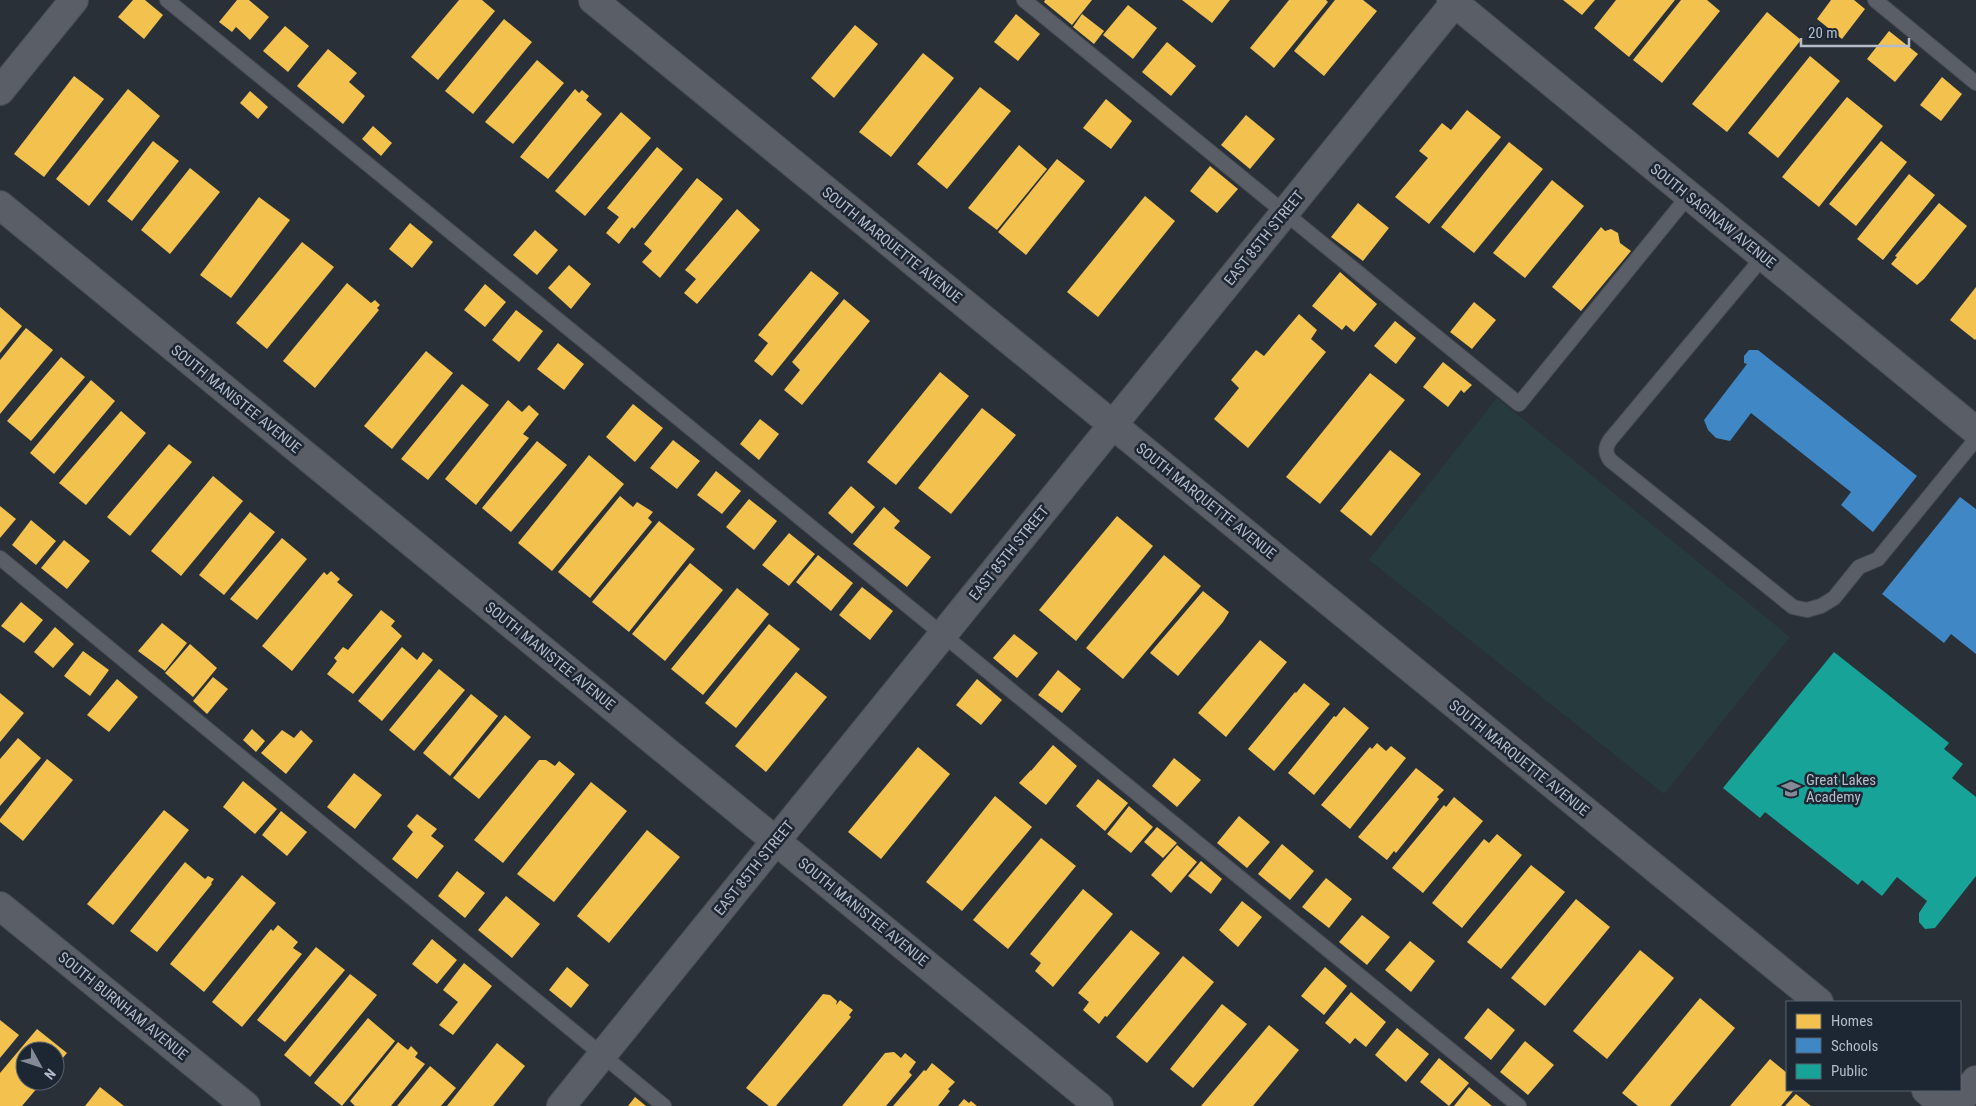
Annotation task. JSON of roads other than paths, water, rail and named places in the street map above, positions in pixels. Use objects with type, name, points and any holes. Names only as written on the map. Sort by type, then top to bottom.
[{"type":"street","points":[[0,91],[74,0]]},
{"type":"street","name":"SOUTH MARQUETTE AVENUE","points":[[592,0],[1818,1001]]},
{"type":"street","name":"EAST 85TH STREET","points":[[561,1106],[1284,214],[1454,1]]},
{"type":"street","name":"SOUTH SAGINAW AVENUE","points":[[1454,1],[1976,431]]},
{"type":"street","name":"SOUTH MANISTEE AVENUE","points":[[0,205],[1099,1106]]},
{"type":"street","name":"SOUTH BURNHAM AVENUE","points":[[0,906],[246,1106]]},
{"type":"street","points":[[1956,1106],[1976,1080]]},
{"type":"street","points":[[1927,1091],[1945,1106]]},
{"type":"lane","points":[[167,0],[1519,1106]]},
{"type":"lane","points":[[1024,0],[1519,404],[1689,195]]},
{"type":"lane","points":[[1875,0],[1976,83]]},
{"type":"lane","points":[[1763,256],[1610,440],[1606,447],[1606,453],[1610,460],[1793,607],[1807,610],[1821,606],[1834,598],[1859,567],[1878,559],[1976,440]]},
{"type":"lane","points":[[0,558],[664,1106]]},
{"type":"place","name":"Great Lakes Academy","points":[[1791,789]]}]
